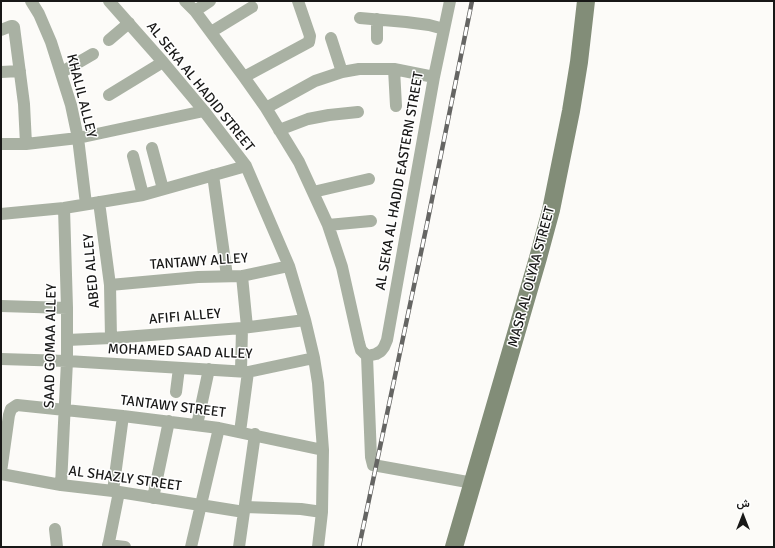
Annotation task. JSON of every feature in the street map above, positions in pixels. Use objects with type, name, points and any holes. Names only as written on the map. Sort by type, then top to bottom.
[{"type":"street","name":"KHALIL ALLEY","points":[[31,1],[42,21],[62,72],[71,105],[78,138],[86,204]]},
{"type":"street","name":"AL SEKA AL HADID STREET","points":[[109,1],[204,110],[246,166],[289,266],[305,320],[318,383],[323,450],[322,512],[318,547]]},
{"type":"street","points":[[185,1],[195,11],[211,32],[266,108],[299,162],[328,225],[342,267],[359,343],[367,356],[371,457],[373,465],[473,483]]},
{"type":"street","points":[[195,11],[210,1]]},
{"type":"street","points":[[244,76],[309,42],[310,36],[298,1]]},
{"type":"street","name":"AL SEKA AL HADID EASTERN STREET","points":[[367,356],[381,351],[387,340],[434,77],[450,1]]},
{"type":"street","name":"MASR AL OLYAA STREET","points":[[454,547],[551,210],[571,111],[579,62],[586,1]]},
{"type":"street","points":[[211,32],[252,7]]},
{"type":"street","points":[[360,18],[429,25],[444,29]]},
{"type":"street","points":[[377,19],[377,39]]},
{"type":"street","points":[[109,40],[129,23]]},
{"type":"street","points":[[1,30],[11,26],[14,27],[20,71],[26,144]]},
{"type":"street","points":[[331,38],[342,72]]},
{"type":"street","points":[[62,72],[93,54]]},
{"type":"street","points":[[109,95],[163,62]]},
{"type":"street","points":[[266,108],[315,81],[342,72],[359,69],[394,69],[434,77]]},
{"type":"street","points":[[394,69],[396,106]]},
{"type":"street","points":[[1,72],[20,71]]},
{"type":"street","points":[[1,144],[26,144],[78,138],[204,110]]},
{"type":"street","points":[[280,130],[308,119],[358,112]]},
{"type":"street","points":[[152,148],[163,189]]},
{"type":"street","points":[[133,156],[143,195]]},
{"type":"street","points":[[1,214],[64,208],[143,195],[246,166]]},
{"type":"street","points":[[213,175],[227,276]]},
{"type":"street","points":[[313,192],[369,179]]},
{"type":"street","name":"ABED ALLEY","points":[[99,202],[110,285],[112,338]]},
{"type":"street","name":"SAAD GOMAA ALLEY","points":[[61,485],[67,361],[64,208]]},
{"type":"street","points":[[328,225],[371,221]]},
{"type":"street","name":"TANTAWY ALLEY","points":[[110,285],[154,280],[242,276],[289,266]]},
{"type":"street","points":[[240,432],[244,372],[242,276]]},
{"type":"street","points":[[1,306],[67,308]]},
{"type":"street","name":"AFIFI ALLEY","points":[[67,340],[112,338],[244,327],[305,320]]},
{"type":"street","name":"MOHAMED SAAD ALLEY","points":[[1,359],[67,361],[244,372],[314,358]]},
{"type":"street","points":[[176,392],[179,368]]},
{"type":"street","points":[[197,425],[209,369]]},
{"type":"street","name":"TANTAWY STREET","points":[[4,425],[11,409],[16,405],[65,409],[218,428],[255,434],[323,450]]},
{"type":"street","points":[[123,416],[116,491],[108,546],[125,547]]},
{"type":"street","points":[[153,498],[169,421]]},
{"type":"street","points":[[1,473],[4,425]]},
{"type":"street","points":[[191,547],[218,428]]},
{"type":"street","points":[[239,547],[255,434]]},
{"type":"street","name":"AL SHAZLY STREET","points":[[1,473],[61,485],[116,491],[200,506],[245,510],[301,509],[322,512]]},
{"type":"street","points":[[55,529],[57,547]]},
{"type":"railway","points":[[359,547],[472,1]]}]
